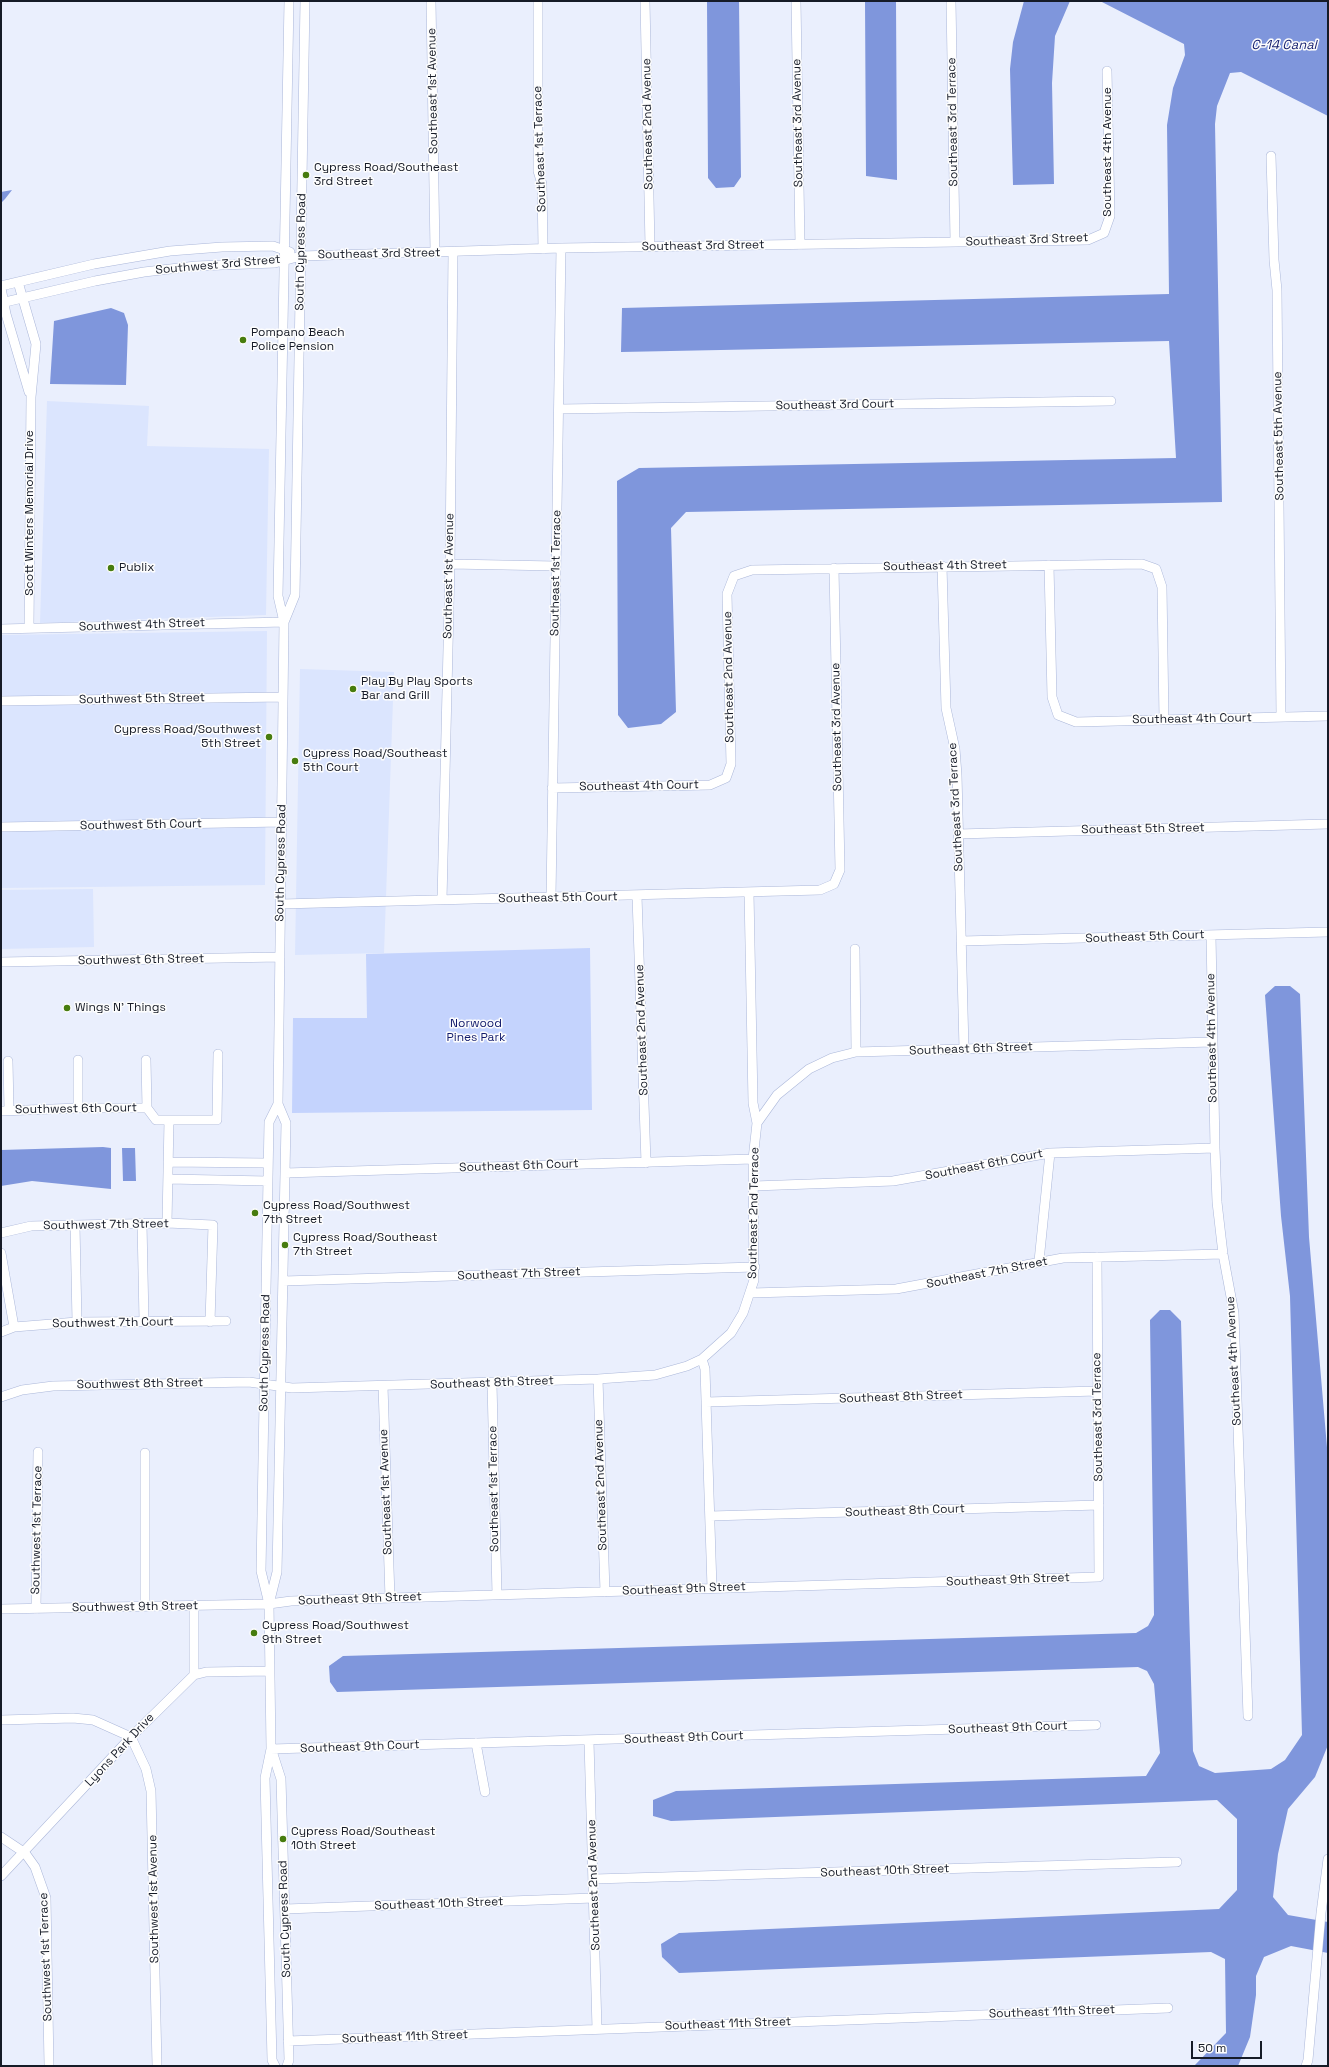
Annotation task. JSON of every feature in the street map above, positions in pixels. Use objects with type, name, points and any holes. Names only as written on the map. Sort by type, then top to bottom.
[{"type":"street","name":"South Cypress Road","points":[[269,1604],[276,1572],[286,1122],[278,1104],[284,622],[278,596],[289,1]]},
{"type":"street","name":"South Cypress Road","points":[[284,622],[295,595],[305,1]]},
{"type":"street","name":"Southeast 1st Avenue","points":[[431,1],[435,252]]},
{"type":"street","name":"Southeast 1st Terrace","points":[[538,1],[538,170],[542,184],[543,249]]},
{"type":"street","name":"Southeast 2nd Avenue","points":[[645,1],[650,247]]},
{"type":"street","name":"Southeast 3rd Avenue","points":[[796,1],[800,245]]},
{"type":"street","name":"Southeast 3rd Terrace","points":[[951,1],[955,242]]},
{"type":"street","name":"Southeast 4th Avenue","points":[[1104,233],[1110,216],[1107,71]]},
{"type":"street","name":"Southeast 5th Avenue","points":[[1271,156],[1274,260],[1277,290],[1282,717]]},
{"type":"street","name":"Southeast 3rd Street","points":[[301,256],[561,248],[1088,240],[1104,233]]},
{"type":"street","name":"Southwest 3rd Street","points":[[1,287],[94,264],[170,251],[248,246],[273,246],[301,256]]},
{"type":"street","name":"Southeast 1st Terrace","points":[[551,897],[561,248]]},
{"type":"street","name":"Southeast 1st Avenue","points":[[442,900],[450,564],[453,252]]},
{"type":"street","name":"Southwest 3rd Street","points":[[2,303],[122,275],[165,269],[221,264],[275,263],[301,256]]},
{"type":"street","name":"Scott Winters Memorial Drive","points":[[18,282],[36,344],[31,397],[29,628]]},
{"type":"street","name":"Scott Winters Memorial Drive","points":[[1,287],[2,303],[31,397]]},
{"type":"street","name":"Southeast 3rd Court","points":[[559,409],[1111,401]]},
{"type":"street","name":"Southeast 4th Street","points":[[734,576],[752,570],[1138,563],[1156,570],[1162,587],[1164,720]]},
{"type":"street","points":[[450,564],[556,566]]},
{"type":"street","name":"Southeast 4th Court","points":[[1050,565],[1052,697],[1058,715],[1076,722],[1328,716]]},
{"type":"street","name":"Southeast 3rd Terrace","points":[[942,566],[946,708],[955,749],[964,1049]]},
{"type":"street","name":"Southeast 3rd Avenue","points":[[834,568],[840,870],[834,884]]},
{"type":"street","name":"Southeast 2nd Avenue","points":[[726,778],[731,764],[727,594],[734,576]]},
{"type":"street","name":"Southwest 4th Street","points":[[1,629],[284,622]]},
{"type":"street","name":"Southwest 5th Street","points":[[1,701],[283,697]]},
{"type":"street","name":"Southeast 4th Court","points":[[552,788],[710,785],[726,778]]},
{"type":"street","name":"Southwest 5th Court","points":[[1,827],[282,822]]},
{"type":"street","name":"Southeast 5th Street","points":[[958,834],[1328,824]]},
{"type":"street","name":"Southeast 5th Court","points":[[281,904],[638,896],[820,890],[834,884]]},
{"type":"street","name":"Southeast 2nd Terrace","points":[[702,1359],[731,1333],[742,1313],[750,1293],[755,1267],[753,1159],[757,1123],[753,1103],[749,892]]},
{"type":"street","name":"Southeast 2nd Avenue","points":[[638,896],[646,1163]]},
{"type":"street","name":"Southeast 5th Court","points":[[961,941],[1328,932]]},
{"type":"street","name":"Southeast 4th Avenue","points":[[1211,935],[1214,1148],[1223,1254],[1231,1289],[1235,1338],[1248,1716]]},
{"type":"street","points":[[855,949],[856,1052]]},
{"type":"street","name":"Southwest 6th Street","points":[[1,962],[280,957]]},
{"type":"street","name":"Southeast 6th Street","points":[[757,1123],[777,1096],[809,1069],[832,1058],[856,1052],[1212,1042]]},
{"type":"street","name":"Southwest 6th Court","points":[[5,1111],[78,1108],[147,1108],[156,1120],[217,1120],[218,1054]]},
{"type":"street","points":[[78,1060],[78,1108]]},
{"type":"street","points":[[146,1060],[147,1108]]},
{"type":"street","points":[[5,1111],[8,1061]]},
{"type":"street","name":"South Cypress Road","points":[[274,2066],[272,2060],[265,1778],[271,1750],[269,1604],[261,1571],[269,1122],[278,1104]]},
{"type":"street","points":[[167,1222],[169,1120]]},
{"type":"street","name":"Southeast 6th Court","points":[[754,1186],[893,1181],[1050,1153],[1214,1148]]},
{"type":"street","points":[[1039,1261],[1050,1153]]},
{"type":"street","name":"Southeast 6th Court","points":[[285,1173],[753,1159]]},
{"type":"street","points":[[168,1162],[268,1163]]},
{"type":"street","points":[[168,1179],[268,1181]]},
{"type":"street","name":"Southwest 7th Street","points":[[1,1233],[31,1226],[167,1222],[212,1225],[210,1322]]},
{"type":"street","points":[[142,1223],[144,1321]]},
{"type":"street","points":[[75,1225],[77,1322]]},
{"type":"street","points":[[1,1253],[14,1327]]},
{"type":"street","name":"Southeast 7th Street","points":[[750,1293],[896,1289],[1039,1261],[1097,1257],[1223,1254]]},
{"type":"street","name":"Southeast 3rd Terrace","points":[[1097,1257],[1099,1577]]},
{"type":"street","name":"Southeast 7th Street","points":[[283,1281],[755,1267]]},
{"type":"street","name":"Southwest 7th Court","points":[[1,1332],[14,1327],[77,1322],[226,1321]]},
{"type":"street","points":[[702,1359],[705,1369],[712,1588]]},
{"type":"street","name":"Southeast 8th Street","points":[[280,1386],[292,1388],[383,1386],[598,1379],[655,1375],[687,1366],[702,1359]]},
{"type":"street","name":"Southeast 2nd Avenue","points":[[598,1379],[605,1592]]},
{"type":"street","name":"Southwest 8th Street","points":[[1,1397],[22,1390],[53,1386],[249,1382],[280,1386]]},
{"type":"street","name":"Southeast 1st Terrace","points":[[492,1383],[497,1595]]},
{"type":"street","name":"Southeast 1st Avenue","points":[[383,1386],[390,1598]]},
{"type":"street","name":"Southeast 8th Street","points":[[706,1402],[1097,1391]]},
{"type":"street","name":"Southwest 1st Terrace","points":[[36,1608],[38,1452]]},
{"type":"street","points":[[145,1453],[145,1606]]},
{"type":"street","name":"Southeast 8th Court","points":[[710,1516],[1099,1505]]},
{"type":"street","name":"Southeast 9th Street","points":[[269,1604],[291,1601],[1099,1577]]},
{"type":"street","name":"Southwest 9th Street","points":[[1,1609],[269,1604]]},
{"type":"street","points":[[194,1606],[194,1675],[206,1672],[270,1671]]},
{"type":"street","name":"Lyons Park Drive","points":[[1,1876],[25,1853],[131,1737],[194,1675]]},
{"type":"street","points":[[1,1720],[73,1718],[93,1720],[131,1737]]},
{"type":"street","name":"Southeast 9th Court","points":[[271,1750],[1096,1725]]},
{"type":"street","name":"Southwest 1st Avenue","points":[[131,1737],[146,1769],[151,1791],[157,2066]]},
{"type":"street","name":"Southeast 2nd Avenue","points":[[589,1741],[597,2029]]},
{"type":"street","points":[[476,1743],[485,1792]]},
{"type":"street","name":"South Cypress Road","points":[[271,1750],[281,1779],[289,2060],[287,2066]]},
{"type":"street","points":[[1,1837],[25,1853]]},
{"type":"street","name":"Southwest 1st Terrace","points":[[25,1853],[35,1866],[46,1898],[49,2066]]},
{"type":"street","points":[[1306,2066],[1308,2060],[1320,1913],[1328,1858]]},
{"type":"street","name":"Southeast 10th Street","points":[[594,1880],[1177,1862]]},
{"type":"street","name":"Southeast 10th Street","points":[[285,1909],[594,1898]]},
{"type":"street","name":"Southeast 11th Street","points":[[288,2041],[1168,2008]]},
{"type":"shaded area","points":[[47,401],[149,406],[147,446],[269,449],[266,615],[40,623]]},
{"type":"shaded area","points":[[267,631],[265,885],[1,888],[1,635]]},
{"type":"shaded area","points":[[300,669],[394,672],[384,953],[295,955]]},
{"type":"shaded area","points":[[93,889],[94,947],[1,949],[1,890]]},
{"type":"green space","name":"Norwood Pines Park","points":[[590,948],[592,1110],[292,1113],[293,1018],[367,1018],[366,954]]},
{"type":"water","points":[[707,1],[739,1],[741,177],[734,187],[716,188],[708,178]]},
{"type":"water","points":[[865,1],[896,1],[897,180],[866,176]]},
{"type":"water","points":[[1024,1],[1070,1],[1055,36],[1052,83],[1054,184],[1013,185],[1010,69],[1013,42]]},
{"type":"water","name":"C-14 Canal","points":[[1100,1],[1328,1],[1328,116],[1241,72],[1230,73],[1217,106],[1215,124],[1222,502],[686,512],[671,528],[676,712],[661,724],[628,728],[618,715],[617,481],[639,468],[1176,458],[1169,341],[621,352],[622,308],[1169,294],[1167,125],[1173,88],[1185,55],[1184,44]]},
{"type":"water","points":[[12,190],[5,199],[1,203],[1,192]]},
{"type":"water","points":[[111,308],[124,313],[128,325],[126,385],[50,384],[54,321]]},
{"type":"water","points":[[1275,986],[1290,986],[1300,994],[1309,1237],[1328,1459],[1328,1745],[1315,1777],[1288,1809],[1278,1854],[1273,1897],[1288,1915],[1328,1922],[1328,1953],[1291,1946],[1264,1957],[1256,1976],[1256,1995],[1250,2037],[1238,2066],[1194,2066],[1226,2033],[1225,1959],[1211,1952],[679,1973],[662,1957],[661,1944],[679,1933],[1219,1909],[1237,1890],[1237,1819],[1217,1800],[671,1821],[653,1816],[653,1800],[676,1791],[1146,1776],[1160,1753],[1154,1684],[1147,1671],[1138,1667],[337,1692],[330,1682],[329,1666],[343,1656],[1136,1633],[1148,1626],[1154,1615],[1150,1320],[1160,1310],[1170,1310],[1181,1321],[1193,1751],[1199,1766],[1215,1773],[1271,1769],[1285,1760],[1302,1735],[1290,1296],[1281,1216],[1265,995]]},
{"type":"water","points":[[111,1148],[111,1189],[32,1181],[1,1186],[1,1150]]},
{"type":"water","points":[[122,1148],[135,1148],[136,1181],[123,1181]]},
{"type":"place","name":"Cypress Road/Southeast 3rd Street","points":[[306,175]]},
{"type":"place","name":"Pompano Beach Police Pension","points":[[243,340]]},
{"type":"place","name":"Publix","points":[[111,568]]},
{"type":"place","name":"Play By Play Sports Bar and Grill","points":[[353,689]]},
{"type":"place","name":"Cypress Road/Southwest 5th Street","points":[[269,737]]},
{"type":"place","name":"Cypress Road/Southeast 5th Court","points":[[295,761]]},
{"type":"place","name":"Wings N' Things","points":[[67,1008]]},
{"type":"place","name":"Cypress Road/Southwest 7th Street","points":[[255,1213]]},
{"type":"place","name":"Cypress Road/Southeast 7th Street","points":[[285,1245]]},
{"type":"place","name":"Cypress Road/Southwest 9th Street","points":[[254,1633]]},
{"type":"place","name":"Cypress Road/Southeast 10th Street","points":[[283,1839]]}]
